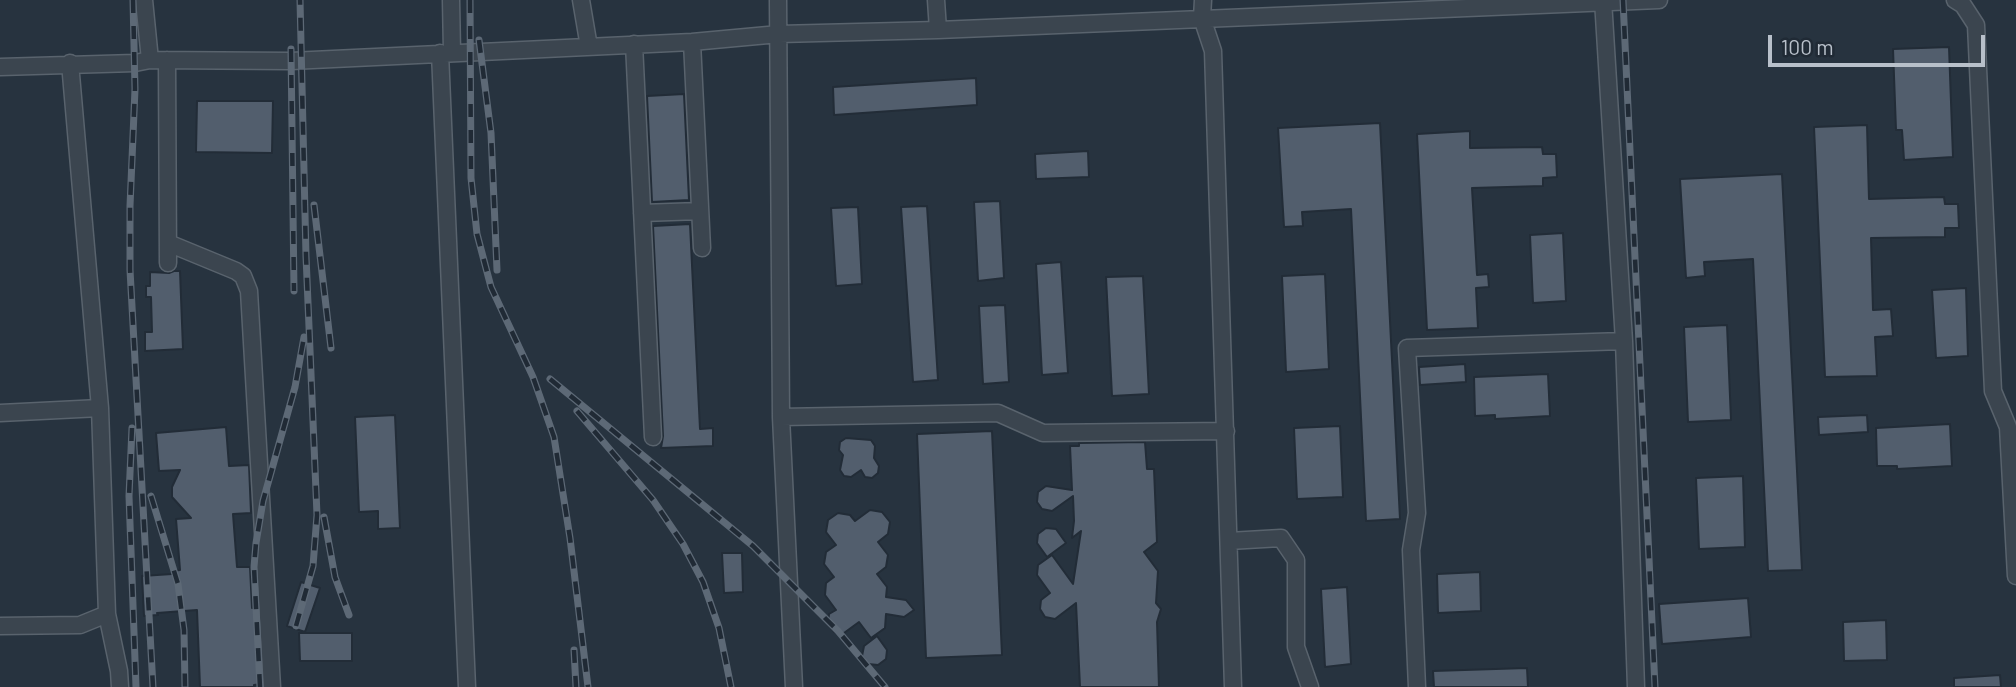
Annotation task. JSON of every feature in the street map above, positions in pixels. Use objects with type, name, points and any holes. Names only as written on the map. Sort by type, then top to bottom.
[{"type":"lane","points":[[144,0],[159,60],[168,263]]},
{"type":"lane","points":[[451,0],[446,52],[467,687]]},
{"type":"lane","points":[[582,0],[589,47]]},
{"type":"lane","points":[[778,0],[781,417],[794,687]]},
{"type":"lane","points":[[936,0],[938,30]]},
{"type":"lane","points":[[1203,0],[1202,18],[1213,51],[1233,687]]},
{"type":"lane","points":[[0,67],[159,60],[291,61],[692,42],[779,34],[938,30],[1658,0]]},
{"type":"lane","points":[[1955,0],[1963,5],[1976,25],[1993,391],[2008,427],[2016,576]]},
{"type":"lane","points":[[1603,1],[1624,341],[1636,687]]},
{"type":"lane","points":[[692,42],[702,248]]},
{"type":"lane","points":[[634,44],[653,437]]},
{"type":"lane","points":[[70,63],[100,408],[107,614],[120,687]]},
{"type":"lane","points":[[642,213],[700,211]]},
{"type":"lane","points":[[168,243],[236,271],[243,276],[249,291],[272,687]]},
{"type":"lane","points":[[1417,687],[1411,550],[1417,513],[1407,348],[1624,341]]},
{"type":"lane","points":[[0,412],[100,408]]},
{"type":"lane","points":[[781,417],[998,413],[1043,433],[1226,431]]},
{"type":"lane","points":[[1229,541],[1281,538],[1296,560],[1296,647],[1310,687]]},
{"type":"lane","points":[[0,626],[79,625],[107,614]]},
{"type":"building","points":[[1949,47],[1953,157],[1904,160],[1902,130],[1896,130],[1893,49]]},
{"type":"building","points":[[976,78],[977,105],[834,115],[833,87]]},
{"type":"building","points":[[684,94],[689,200],[652,202],[647,96]]},
{"type":"building","points":[[197,101],[273,101],[272,153],[196,152]]},
{"type":"building","points":[[1380,123],[1400,519],[1366,521],[1351,209],[1302,212],[1303,226],[1284,227],[1278,128]]},
{"type":"building","points":[[1867,125],[1869,199],[1944,197],[1945,204],[1958,204],[1959,228],[1945,228],[1945,237],[1871,238],[1873,310],[1891,309],[1893,336],[1875,337],[1877,376],[1825,377],[1814,127]]},
{"type":"building","points":[[1470,131],[1470,148],[1542,147],[1543,154],[1556,154],[1557,177],[1543,178],[1543,186],[1472,188],[1477,275],[1488,274],[1489,287],[1476,288],[1478,328],[1427,330],[1417,134]]},
{"type":"building","points":[[1088,151],[1089,177],[1036,179],[1035,154]]},
{"type":"building","points":[[1782,174],[1802,570],[1768,571],[1753,259],[1704,262],[1705,276],[1686,278],[1680,179]]},
{"type":"building","points":[[1000,201],[1004,278],[978,281],[974,202]]},
{"type":"building","points":[[927,206],[938,380],[913,382],[901,207]]},
{"type":"building","points":[[858,207],[862,284],[836,286],[831,208]]},
{"type":"building","points":[[690,224],[700,429],[713,428],[713,446],[661,448],[663,436],[653,226]]},
{"type":"building","points":[[1563,233],[1566,301],[1533,303],[1530,235]]},
{"type":"building","points":[[1061,262],[1068,373],[1042,375],[1036,264]]},
{"type":"building","points":[[180,271],[183,349],[145,351],[145,332],[152,332],[151,297],[146,297],[146,286],[150,286],[150,272]]},
{"type":"building","points":[[1325,274],[1329,369],[1286,372],[1282,276]]},
{"type":"building","points":[[1143,276],[1149,394],[1112,396],[1106,277]]},
{"type":"building","points":[[1966,288],[1968,356],[1936,358],[1932,290]]},
{"type":"building","points":[[1005,305],[1009,382],[983,384],[979,306]]},
{"type":"building","points":[[1727,325],[1731,420],[1688,422],[1684,327]]},
{"type":"building","points":[[1465,364],[1466,382],[1420,385],[1419,367]]},
{"type":"building","points":[[1548,374],[1550,416],[1495,419],[1495,415],[1475,416],[1474,377]]},
{"type":"building","points":[[395,415],[400,528],[378,529],[378,511],[359,512],[355,417]]},
{"type":"building","points":[[1867,415],[1868,432],[1819,435],[1818,417]]},
{"type":"building","points":[[1950,424],[1952,466],[1897,469],[1897,466],[1877,466],[1876,428]]},
{"type":"building","points":[[1340,426],[1343,497],[1297,499],[1294,428]]},
{"type":"building","points":[[226,427],[229,466],[249,465],[251,513],[233,514],[237,567],[250,567],[252,608],[257,607],[261,684],[254,687],[200,687],[197,610],[144,616],[142,576],[172,574],[172,571],[180,570],[176,519],[191,518],[172,497],[172,487],[180,470],[159,471],[156,433]]},
{"type":"building","points":[[992,431],[1002,655],[926,658],[917,434]]},
{"type":"building","points":[[846,438],[871,440],[875,446],[874,458],[879,466],[878,473],[872,478],[865,477],[861,470],[851,477],[844,476],[840,470],[843,455],[839,450],[840,442]]},
{"type":"building","points":[[1145,442],[1147,469],[1154,469],[1157,542],[1144,552],[1158,571],[1156,603],[1161,609],[1157,622],[1159,687],[1080,687],[1076,603],[1055,619],[1045,617],[1040,609],[1041,600],[1050,593],[1037,575],[1038,565],[1052,555],[1073,584],[1081,531],[1072,538],[1073,496],[1052,511],[1042,509],[1037,502],[1038,492],[1046,486],[1072,490],[1070,446],[1079,446],[1079,443]]},
{"type":"building","points":[[1743,476],[1745,547],[1699,549],[1696,478]]},
{"type":"building","points":[[870,510],[882,512],[890,522],[888,534],[878,542],[888,555],[886,567],[877,574],[887,587],[886,597],[906,600],[914,610],[904,617],[886,614],[885,628],[871,638],[859,622],[844,633],[834,632],[828,624],[829,614],[836,610],[825,595],[826,583],[834,577],[824,564],[826,552],[836,545],[826,532],[828,520],[838,513],[850,515],[855,521]]},
{"type":"building","points":[[1046,528],[1056,529],[1066,543],[1047,557],[1037,543],[1038,534]]},
{"type":"building","points":[[722,553],[742,553],[743,592],[724,593]]},
{"type":"building","points":[[1480,572],[1481,611],[1438,613],[1437,574]]},
{"type":"building","points":[[301,582],[320,588],[305,632],[287,626]]},
{"type":"building","points":[[1347,587],[1351,664],[1325,667],[1321,589]]},
{"type":"building","points":[[1748,598],[1751,637],[1662,644],[1659,604]]},
{"type":"building","points":[[1886,620],[1887,660],[1844,661],[1843,622]]},
{"type":"building","points":[[299,633],[352,633],[352,661],[300,661]]},
{"type":"building","points":[[877,636],[887,650],[886,659],[878,665],[868,664],[862,656],[864,646]]},
{"type":"building","points":[[1527,668],[1528,687],[1434,687],[1433,671]]},
{"type":"building","points":[[2000,675],[2001,687],[1954,687],[1954,678]]},
{"type":"railway","points":[[133,0],[135,89],[130,270],[153,687]]},
{"type":"railway","points":[[296,626],[313,566],[317,515],[306,256],[300,0]]},
{"type":"railway","points":[[470,0],[471,178],[477,234],[491,287],[533,377],[554,437],[570,538],[588,687]]},
{"type":"railway","points":[[1623,0],[1655,687]]},
{"type":"railway","points":[[479,40],[491,133],[497,270]]},
{"type":"railway","points":[[291,49],[294,291]]},
{"type":"railway","points":[[314,205],[331,348]]},
{"type":"railway","points":[[260,687],[254,567],[256,543],[263,501],[295,387],[304,337]]},
{"type":"railway","points":[[550,379],[753,546],[838,631],[885,687]]},
{"type":"railway","points":[[577,411],[653,500],[683,544],[703,582],[719,628],[731,687]]},
{"type":"railway","points":[[132,428],[129,496],[136,687]]},
{"type":"railway","points":[[151,496],[178,584],[184,630],[185,687]]},
{"type":"railway","points":[[324,517],[335,577],[349,615]]},
{"type":"railway","points":[[574,650],[576,687]]}]
